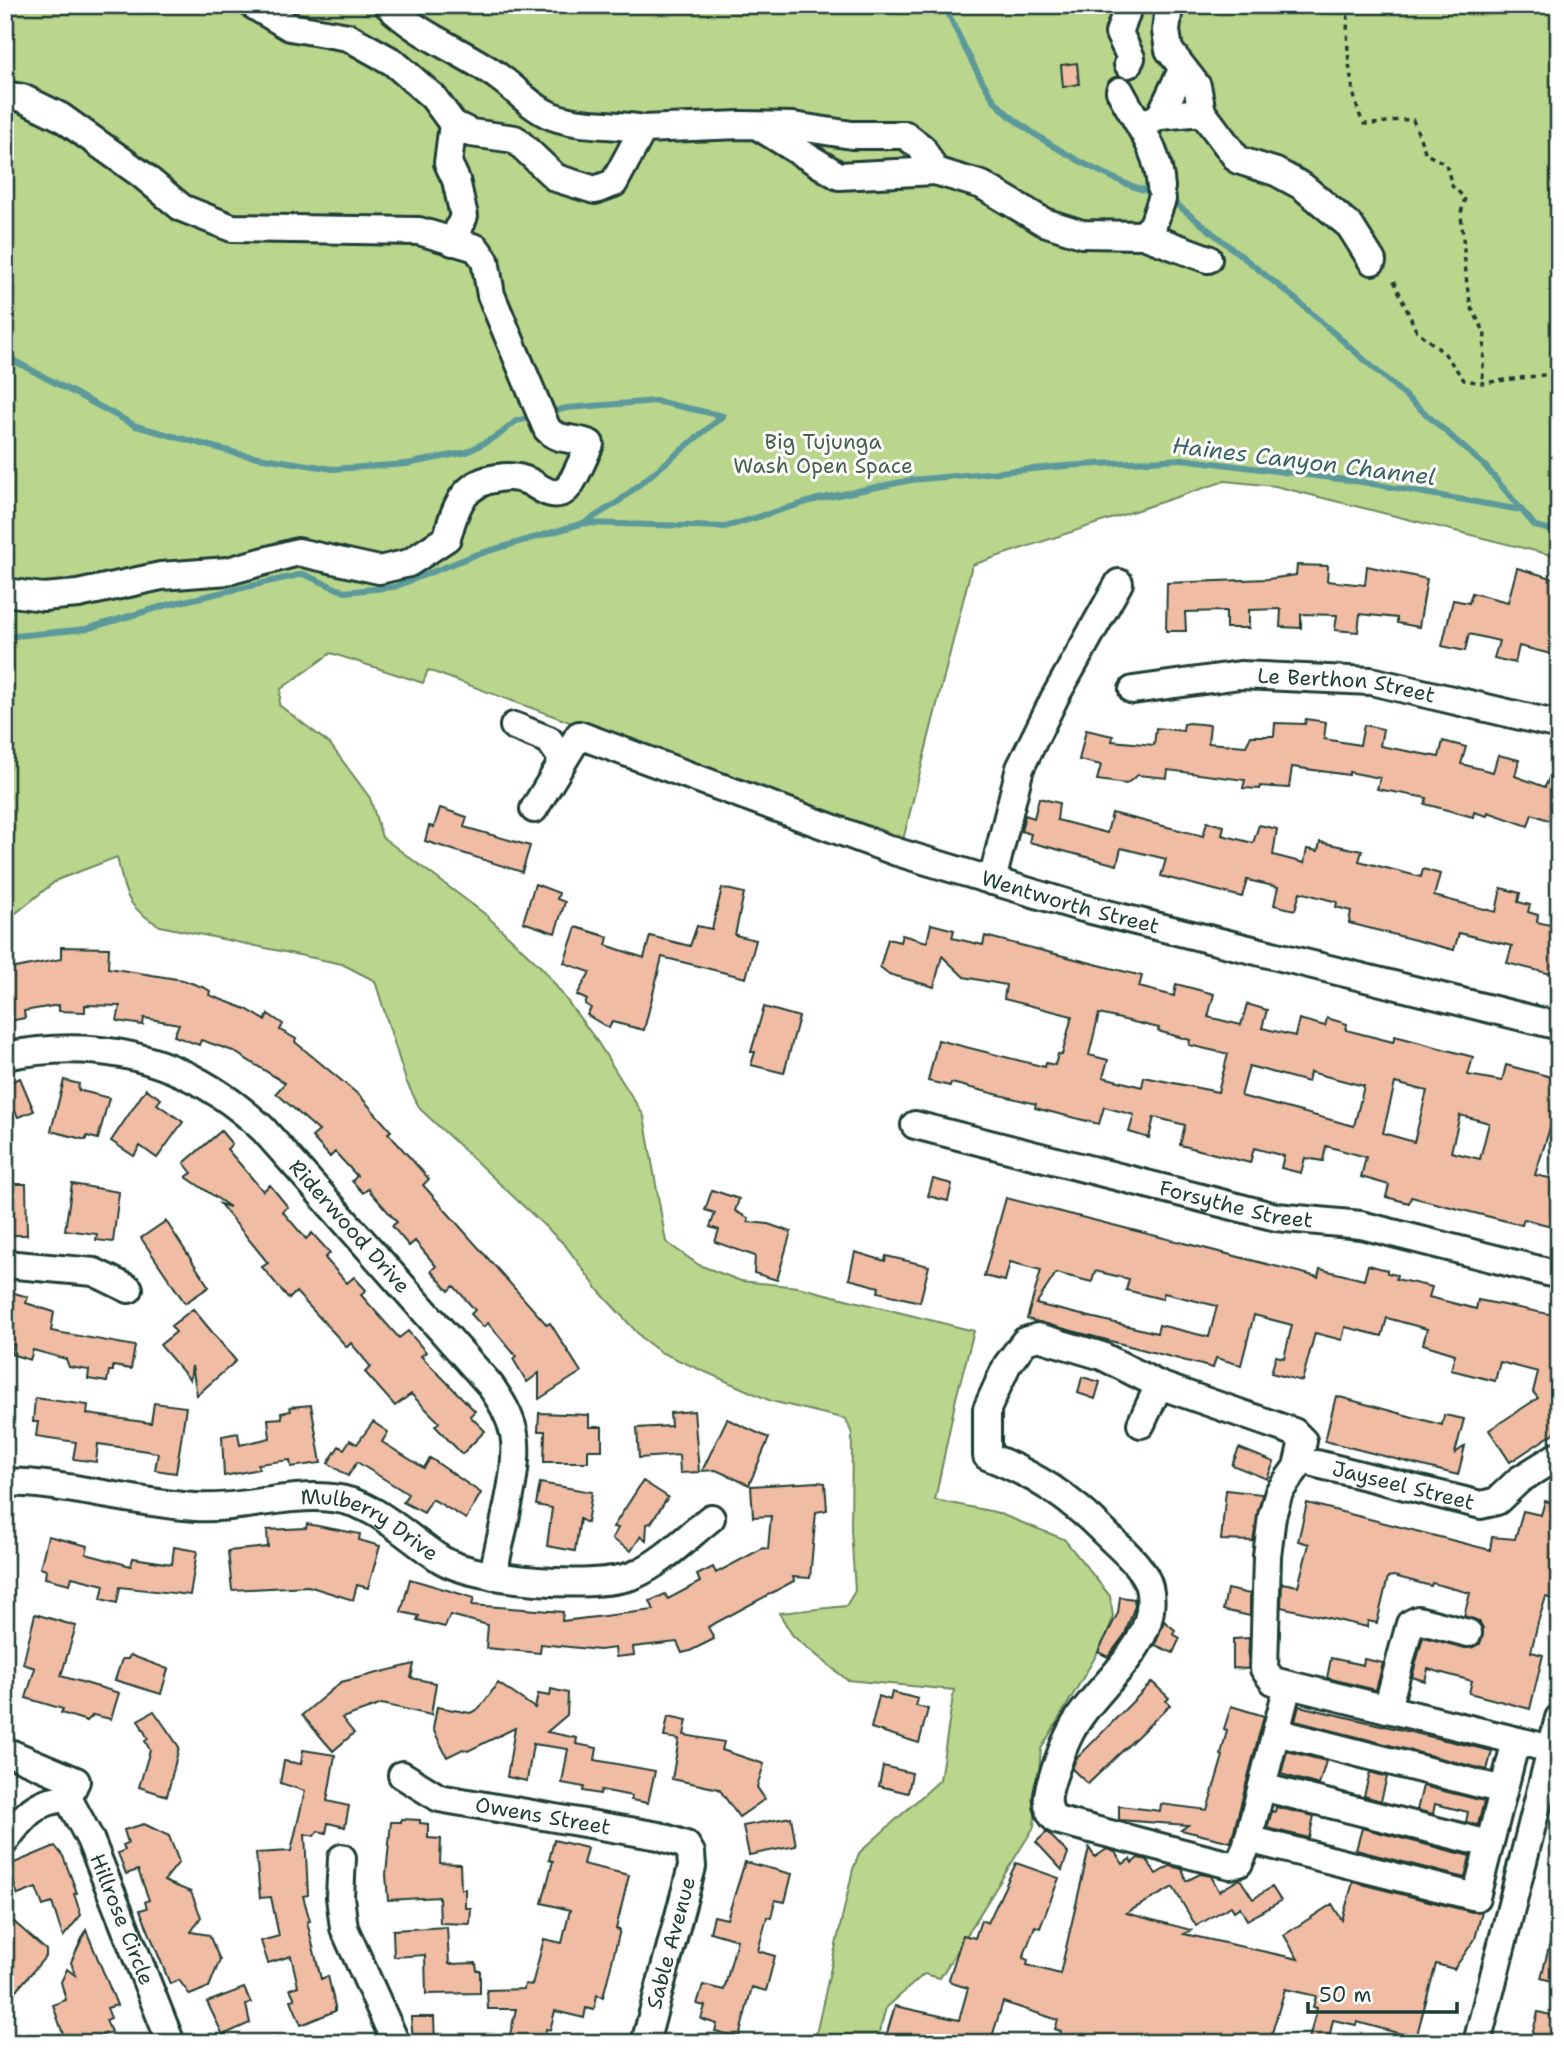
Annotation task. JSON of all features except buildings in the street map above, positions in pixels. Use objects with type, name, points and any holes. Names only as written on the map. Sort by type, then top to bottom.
[{"type":"street","points":[[253,5],[290,27],[348,37],[393,62],[433,97],[453,124],[471,133],[515,139],[556,178],[595,190],[614,183],[643,130]]},
{"type":"street","points":[[388,5],[422,34],[499,77],[529,103],[550,116],[567,121],[617,123],[643,130],[699,124],[757,125],[793,126],[852,135],[905,135],[922,148],[935,171]]},
{"type":"street","points":[[1128,64],[1131,58],[1119,33],[1129,5]]},
{"type":"street","points":[[1169,5],[1166,31],[1169,50],[1197,86],[1202,113],[1238,160],[1276,172],[1302,186],[1350,226],[1373,261]]},
{"type":"street","points":[[1143,235],[1153,225],[1162,193],[1151,121],[1182,70]]},
{"type":"street","points":[[1120,91],[1130,111],[1151,121],[1202,113]]},
{"type":"street","points":[[5,95],[22,98],[61,117],[141,174],[182,208],[232,228],[419,231],[476,248],[485,260],[491,295],[547,429],[559,438],[590,444],[571,486],[563,492],[548,493],[527,481],[509,476],[484,480],[466,490],[454,511],[447,538],[410,563],[379,570],[298,552],[228,571],[160,576],[78,594],[43,597],[5,592]]},
{"type":"street","points":[[453,124],[448,163],[456,180],[464,216],[453,242]]},
{"type":"street","points":[[757,125],[839,176],[935,171],[982,185],[1044,222],[1082,234],[1143,235],[1208,259]]},
{"type":"street","points":[[992,881],[1020,768],[1055,697],[1119,583]]},
{"type":"street","name":"Le Berthon Street","points":[[1133,690],[1240,676],[1371,681],[1559,725]]},
{"type":"street","points":[[514,726],[549,740],[563,760],[534,809]]},
{"type":"street","name":"Wentworth Street","points":[[563,760],[579,735],[897,852],[992,881],[1083,908],[1559,1026]]},
{"type":"street","name":"Riderwood Drive","points":[[5,1056],[34,1051],[92,1049],[167,1065],[201,1081],[235,1103],[263,1129],[490,1385],[507,1409],[515,1436],[514,1465],[493,1576]]},
{"type":"street","name":"Forsythe Street","points":[[915,1125],[1276,1217],[1360,1225],[1559,1275]]},
{"type":"street","points":[[5,1264],[94,1272],[129,1289]]},
{"type":"street","points":[[1288,1685],[1241,1861],[1230,1865],[1056,1820],[1047,1801],[1060,1753],[1078,1718],[1135,1646],[1146,1625],[1151,1604],[1148,1583],[1130,1558],[1081,1509],[1031,1475],[987,1456],[987,1409],[1007,1365],[1025,1341],[1038,1337],[1102,1356],[1159,1385],[1294,1432],[1303,1441],[1297,1467],[1279,1492],[1267,1556],[1264,1669],[1273,1681],[1551,1749]]},
{"type":"street","points":[[1141,1424],[1159,1385]]},
{"type":"street","name":"Jayseel Street","points":[[1317,1464],[1481,1505],[1497,1501],[1529,1472],[1559,1455]]},
{"type":"street","name":"Mulberry Drive","points":[[5,1482],[197,1507],[331,1497],[369,1508],[442,1560],[493,1576],[595,1584],[622,1578],[650,1566],[710,1518]]},
{"type":"street","points":[[1387,1709],[1410,1624],[1418,1620],[1468,1633]]},
{"type":"street","points":[[1477,2043],[1559,1718]]},
{"type":"street","points":[[1276,1732],[1503,1790]]},
{"type":"street","points":[[1248,1839],[1476,1897],[1516,1741]]},
{"type":"street","points":[[5,1751],[72,1790]]},
{"type":"street","name":"Owens Street","points":[[402,1776],[439,1798],[660,1836],[686,1845]]},
{"type":"street","points":[[1262,1787],[1489,1844]]},
{"type":"street","points":[[5,1841],[30,1811],[47,1800],[72,1790]]},
{"type":"street","name":"Hillrose Circle","points":[[72,1790],[171,2043]]},
{"type":"street","name":"Sable Avenue","points":[[645,2043],[691,1867],[691,1853],[686,1845]]},
{"type":"street","points":[[342,1858],[340,1897],[344,1928],[396,2043]]},
{"type":"path","points":[[1349,5],[1346,19],[1359,116],[1364,124],[1380,125],[1401,118],[1412,120],[1426,154],[1446,164],[1452,186],[1465,198],[1461,213],[1471,307],[1485,333],[1482,383]]},
{"type":"path","points":[[1394,281],[1416,330],[1445,354],[1464,380],[1482,383],[1559,373]]},
{"type":"green space","name":"Big Tujunga Wash Open Space","points":[[5,5],[1559,5],[1559,557],[1275,486],[1225,481],[972,565],[902,844],[428,670],[423,683],[331,653],[281,689],[279,705],[330,744],[370,798],[382,837],[485,914],[544,970],[597,1041],[644,1116],[666,1242],[699,1265],[741,1281],[798,1287],[974,1331],[956,1398],[935,1500],[995,1512],[1064,1539],[1110,1596],[1113,1616],[1107,1637],[1041,1749],[1034,1827],[940,1978],[924,1974],[886,2008],[876,2043],[814,2043],[853,1869],[860,1852],[940,1780],[954,1690],[847,1680],[793,1636],[779,1613],[846,1606],[855,1591],[851,1529],[852,1434],[846,1419],[771,1401],[660,1352],[643,1339],[599,1291],[565,1245],[420,1109],[406,1081],[375,981],[342,964],[160,926],[139,912],[128,898],[117,857],[57,880],[5,922]]},
{"type":"waterway","name":"Haines Canyon Channel","points":[[944,5],[979,75],[1003,109],[1040,138],[1088,166],[1148,191]]},
{"type":"waterway","name":"Haines Canyon Channel","points":[[1170,199],[1293,297],[1485,466],[1535,526],[1559,532]]},
{"type":"waterway","name":"Haines Canyon Channel","points":[[5,356],[136,426],[239,454],[333,469],[407,464],[467,452],[499,435],[516,421],[536,416]]},
{"type":"waterway","name":"Haines Canyon Channel","points":[[547,413],[567,408],[656,401],[723,416],[618,502],[586,522]]},
{"type":"waterway","name":"Haines Canyon Channel","points":[[5,637],[86,629],[167,605],[303,574],[345,592],[394,587],[475,555],[584,523],[725,527],[814,500],[911,480],[1065,466],[1182,459],[1362,482],[1521,510]]}]
